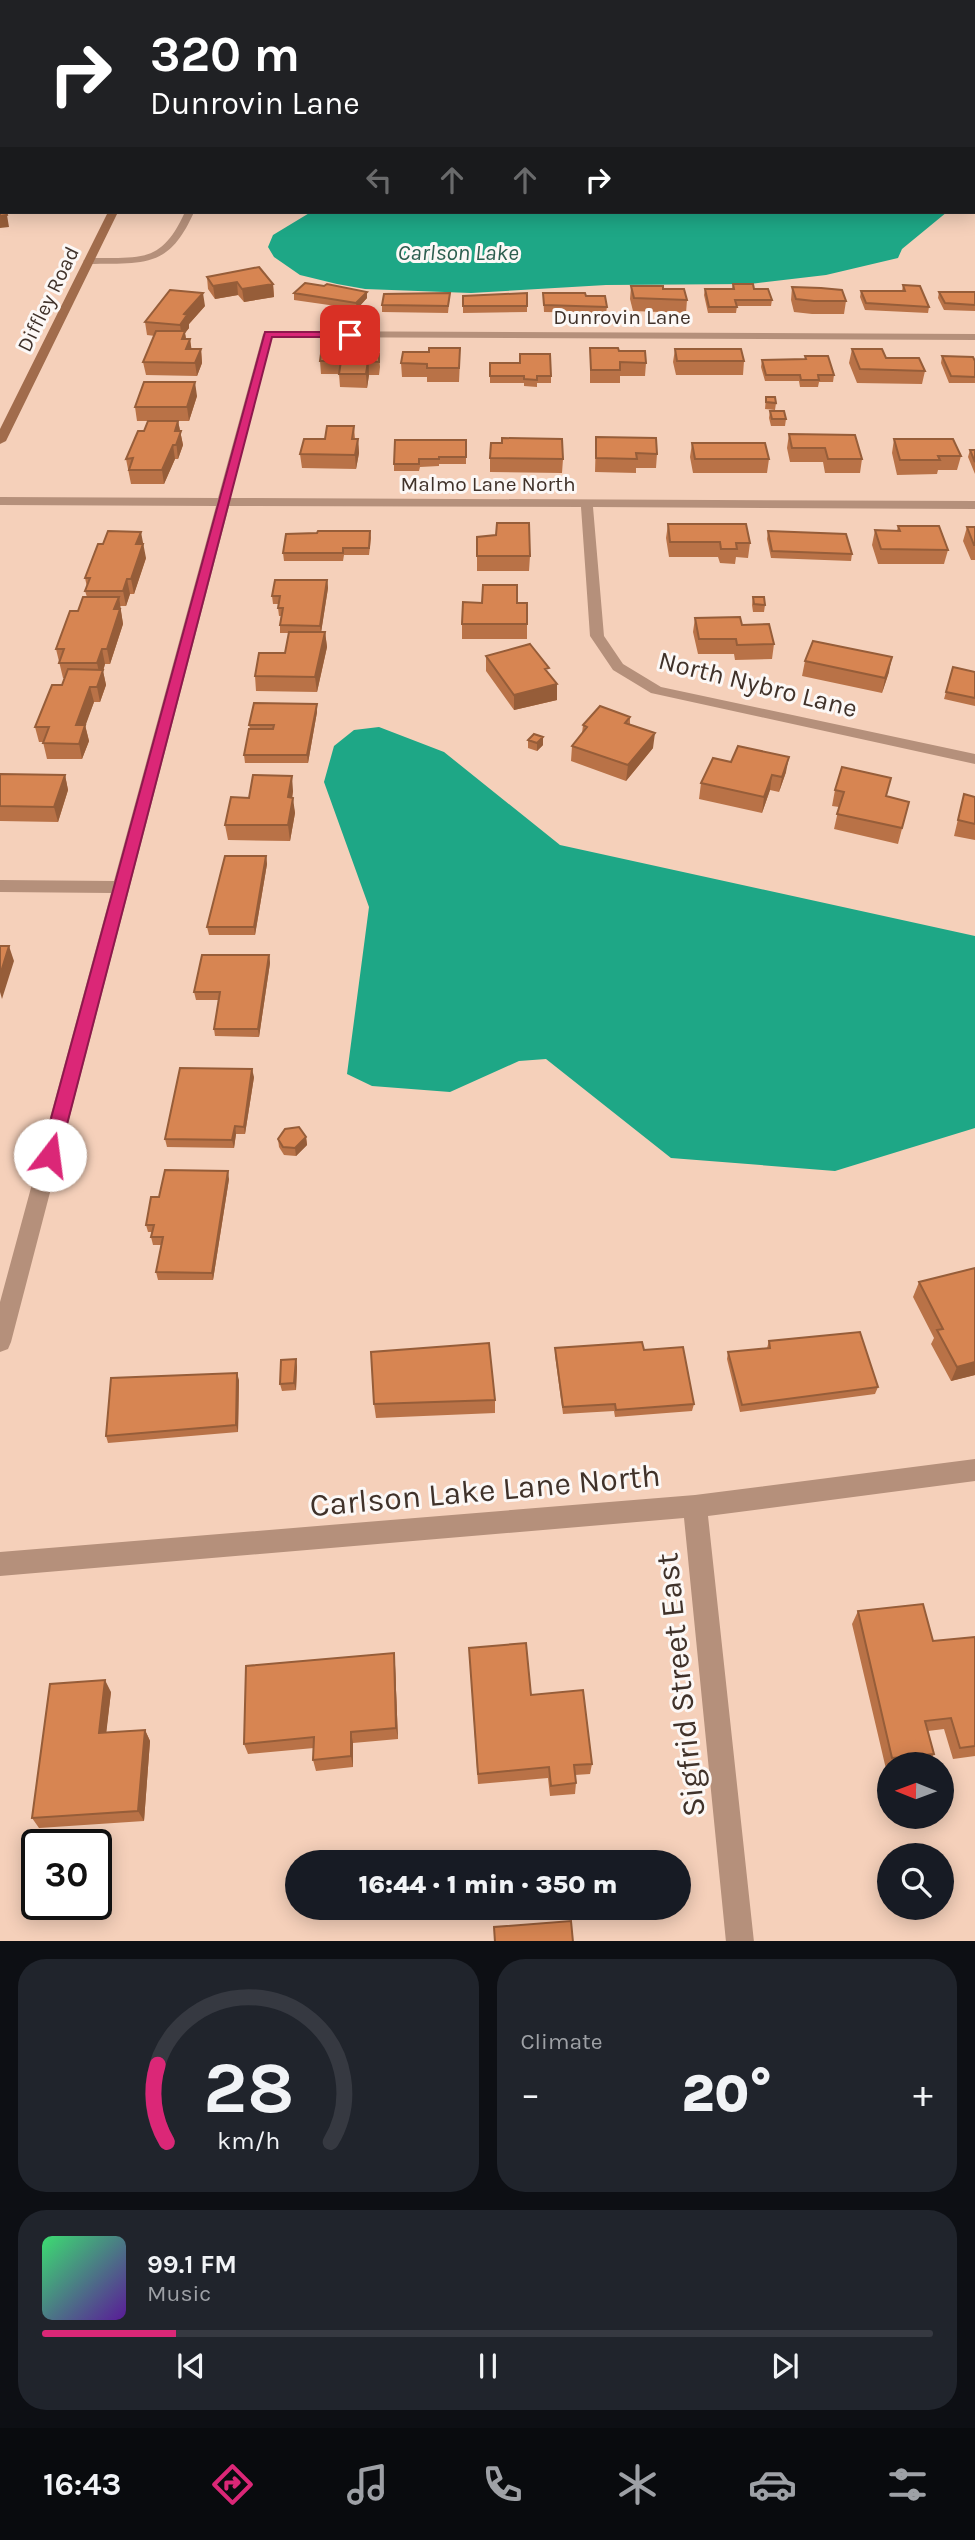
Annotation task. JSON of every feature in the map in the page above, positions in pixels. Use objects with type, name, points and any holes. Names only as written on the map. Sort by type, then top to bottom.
[{"type":"main road","name":"Diffley Road","points":[[0,441],[112,214]]},
{"type":"street","points":[[88,261],[134,259],[158,253],[170,246],[188,214]]},
{"type":"street","name":"Dunrovin Lane","points":[[224,502],[268,334],[975,337]]},
{"type":"street","name":"Malmo Lane North","points":[[0,501],[975,505]]},
{"type":"street","points":[[0,1342],[224,502]]},
{"type":"street","name":"North Nybro Lane","points":[[587,503],[597,636],[618,667],[656,690],[975,759]]},
{"type":"street","points":[[0,886],[121,887]]},
{"type":"street","name":"Carlson Lake Lane North","points":[[0,1564],[695,1506],[975,1470]]},
{"type":"street","name":"Sigfrid Street East","points":[[695,1506],[740,1941]]},
{"type":"water","name":"Carlson Lake","points":[[308,214],[945,214],[902,249],[898,258],[826,275],[750,284],[606,285],[471,293],[365,289],[300,275],[274,257],[268,247],[273,235]]},
{"type":"water","points":[[379,727],[444,752],[560,845],[975,936],[975,1128],[835,1171],[671,1158],[546,1059],[519,1061],[450,1092],[372,1086],[347,1074],[369,907],[324,782],[334,746],[354,730]]},
{"type":"building","points":[[259,267],[273,284],[242,289],[237,282],[213,286],[207,277]]},
{"type":"building","points":[[305,283],[324,286],[327,284],[367,292],[356,303],[294,293]]},
{"type":"building","points":[[733,284],[753,284],[754,289],[768,289],[772,300],[735,300],[737,307],[709,307],[705,289],[734,289]]},
{"type":"building","points":[[903,285],[920,286],[929,307],[866,303],[861,291],[905,291]]},
{"type":"building","points":[[631,286],[684,289],[687,300],[634,298]]},
{"type":"building","points":[[792,287],[842,290],[846,301],[796,299]]},
{"type":"building","points":[[170,290],[203,293],[184,314],[187,315],[180,325],[145,322]]},
{"type":"building","points":[[939,292],[975,292],[975,305],[945,303]]},
{"type":"building","points":[[450,293],[448,306],[382,305],[384,294]]},
{"type":"building","points":[[527,293],[527,306],[463,306],[463,296]]},
{"type":"building","points":[[543,293],[605,296],[607,307],[544,305]]},
{"type":"building","points":[[156,331],[185,331],[182,339],[190,339],[186,349],[201,349],[195,363],[143,362]]},
{"type":"building","points":[[322,347],[368,347],[367,354],[379,354],[379,362],[368,361],[366,374],[339,374],[341,361],[320,361]]},
{"type":"building","points":[[429,348],[460,348],[459,368],[427,368],[427,364],[401,363],[403,352],[429,352]]},
{"type":"building","points":[[590,348],[645,351],[646,363],[620,362],[620,370],[591,370]]},
{"type":"building","points":[[675,349],[741,349],[744,361],[677,361]]},
{"type":"building","points":[[852,349],[882,349],[886,358],[919,358],[925,371],[860,369]]},
{"type":"building","points":[[520,354],[550,354],[551,376],[537,376],[537,380],[524,379],[524,376],[490,376],[490,363],[520,363]]},
{"type":"building","points":[[805,356],[828,356],[834,375],[818,375],[819,380],[801,380],[800,375],[766,375],[762,360],[806,359]]},
{"type":"building","points":[[942,356],[973,357],[975,377],[951,376]]},
{"type":"building","points":[[144,382],[195,382],[187,407],[135,407]]},
{"type":"building","points":[[766,397],[775,397],[776,403],[766,402]]},
{"type":"building","points":[[770,411],[784,411],[786,419],[772,419]]},
{"type":"building","points":[[148,421],[178,421],[175,431],[181,431],[176,445],[173,445],[162,470],[129,470],[133,458],[126,459],[138,431],[144,431]]},
{"type":"building","points":[[327,426],[354,426],[352,439],[358,439],[355,455],[300,454],[304,439],[325,439]]},
{"type":"building","points":[[789,434],[855,435],[862,459],[828,459],[825,448],[792,448]]},
{"type":"building","points":[[596,437],[656,438],[657,454],[636,453],[637,459],[596,458]]},
{"type":"building","points":[[502,438],[562,439],[563,459],[490,458],[491,443],[502,443]]},
{"type":"building","points":[[894,439],[953,439],[961,456],[938,456],[940,460],[900,460]]},
{"type":"building","points":[[395,440],[466,440],[466,457],[439,457],[419,459],[419,464],[394,464]]},
{"type":"building","points":[[692,443],[765,443],[769,459],[695,459]]},
{"type":"building","points":[[497,523],[529,523],[530,556],[477,556],[477,537],[496,535]]},
{"type":"building","points":[[668,524],[746,524],[750,543],[736,543],[737,549],[721,549],[720,542],[670,542]]},
{"type":"building","points":[[898,526],[939,526],[948,550],[881,549],[875,530],[900,531]]},
{"type":"building","points":[[967,527],[975,527],[975,545],[974,545]]},
{"type":"building","points":[[108,531],[141,532],[136,544],[143,544],[131,579],[127,579],[123,591],[85,591],[90,578],[85,578],[98,544],[103,544]]},
{"type":"building","points":[[370,531],[369,548],[343,548],[343,553],[283,553],[286,534]]},
{"type":"building","points":[[768,531],[846,534],[852,554],[772,551]]},
{"type":"building","points":[[275,580],[327,580],[320,626],[280,625],[283,608],[278,608],[280,596],[272,596]]},
{"type":"building","points":[[483,585],[517,585],[517,603],[527,603],[527,624],[462,624],[463,602],[482,603]]},
{"type":"building","points":[[83,597],[119,597],[114,609],[120,609],[107,649],[102,649],[97,663],[59,663],[64,649],[56,649],[70,611],[78,611]]},
{"type":"building","points":[[753,597],[764,597],[765,605],[754,604]]},
{"type":"building","points":[[740,617],[742,625],[769,624],[774,644],[737,645],[736,639],[699,639],[695,618]]},
{"type":"building","points":[[289,632],[325,632],[315,677],[255,676],[259,653],[285,653]]},
{"type":"building","points":[[813,641],[892,657],[885,678],[805,661]]},
{"type":"building","points":[[530,644],[549,668],[545,669],[557,684],[514,695],[486,656]]},
{"type":"building","points":[[953,667],[975,672],[975,698],[946,692]]},
{"type":"building","points":[[68,669],[103,670],[97,687],[90,687],[76,725],[85,725],[79,744],[43,743],[49,727],[35,727],[52,685],[62,685]]},
{"type":"building","points":[[254,703],[317,704],[307,755],[244,755],[249,729],[273,729],[274,725],[249,725]]},
{"type":"building","points":[[600,706],[630,717],[625,723],[655,733],[628,765],[572,746],[587,727],[583,725]]},
{"type":"building","points":[[534,734],[543,737],[537,743],[528,740]]},
{"type":"building","points":[[738,746],[789,757],[782,777],[772,775],[764,797],[701,783],[713,758],[731,762]]},
{"type":"building","points":[[842,767],[891,778],[886,796],[909,802],[902,828],[837,814],[844,792],[835,790]]},
{"type":"building","points":[[0,774],[65,775],[54,807],[0,806]]},
{"type":"building","points":[[253,775],[292,776],[288,797],[293,798],[288,825],[225,825],[231,797],[249,798]]},
{"type":"building","points":[[964,794],[975,797],[975,824],[958,820]]},
{"type":"building","points":[[225,856],[266,856],[254,927],[207,927]]},
{"type":"building","points":[[0,946],[9,946],[0,975]]},
{"type":"building","points":[[202,955],[269,955],[258,1029],[214,1029],[220,992],[194,992]]},
{"type":"building","points":[[180,1068],[252,1069],[244,1127],[235,1126],[232,1140],[165,1139]]},
{"type":"building","points":[[299,1127],[306,1137],[295,1148],[283,1147],[278,1139],[285,1129]]},
{"type":"building","points":[[165,1170],[228,1171],[212,1273],[156,1272],[163,1237],[151,1237],[154,1225],[146,1225],[151,1197],[159,1197]]},
{"type":"building","points":[[975,1268],[975,1362],[957,1367],[937,1330],[943,1329],[919,1282]]},
{"type":"building","points":[[860,1332],[878,1387],[742,1405],[728,1352],[770,1348],[769,1341]]},
{"type":"building","points":[[642,1342],[644,1350],[683,1347],[694,1404],[616,1410],[615,1404],[563,1407],[555,1348]]},
{"type":"building","points":[[489,1343],[495,1400],[374,1404],[371,1352]]},
{"type":"building","points":[[296,1359],[294,1383],[280,1384],[281,1360]]},
{"type":"building","points":[[237,1373],[236,1425],[106,1436],[111,1378]]},
{"type":"building","points":[[923,1604],[933,1641],[975,1637],[975,1746],[960,1748],[951,1718],[925,1721],[933,1752],[891,1752],[858,1611]]},
{"type":"building","points":[[526,1643],[531,1695],[583,1690],[592,1764],[574,1765],[576,1783],[551,1786],[549,1767],[478,1774],[469,1648]]},
{"type":"building","points":[[394,1653],[396,1728],[351,1732],[351,1756],[313,1760],[314,1737],[244,1744],[246,1666]]},
{"type":"building","points":[[105,1680],[99,1733],[145,1730],[138,1811],[32,1818],[50,1684]]},
{"type":"building","points":[[571,1921],[573,1941],[495,1941],[494,1927]]},
{"type":"route","points":[[50,1155],[268,334],[350,335]]}]
